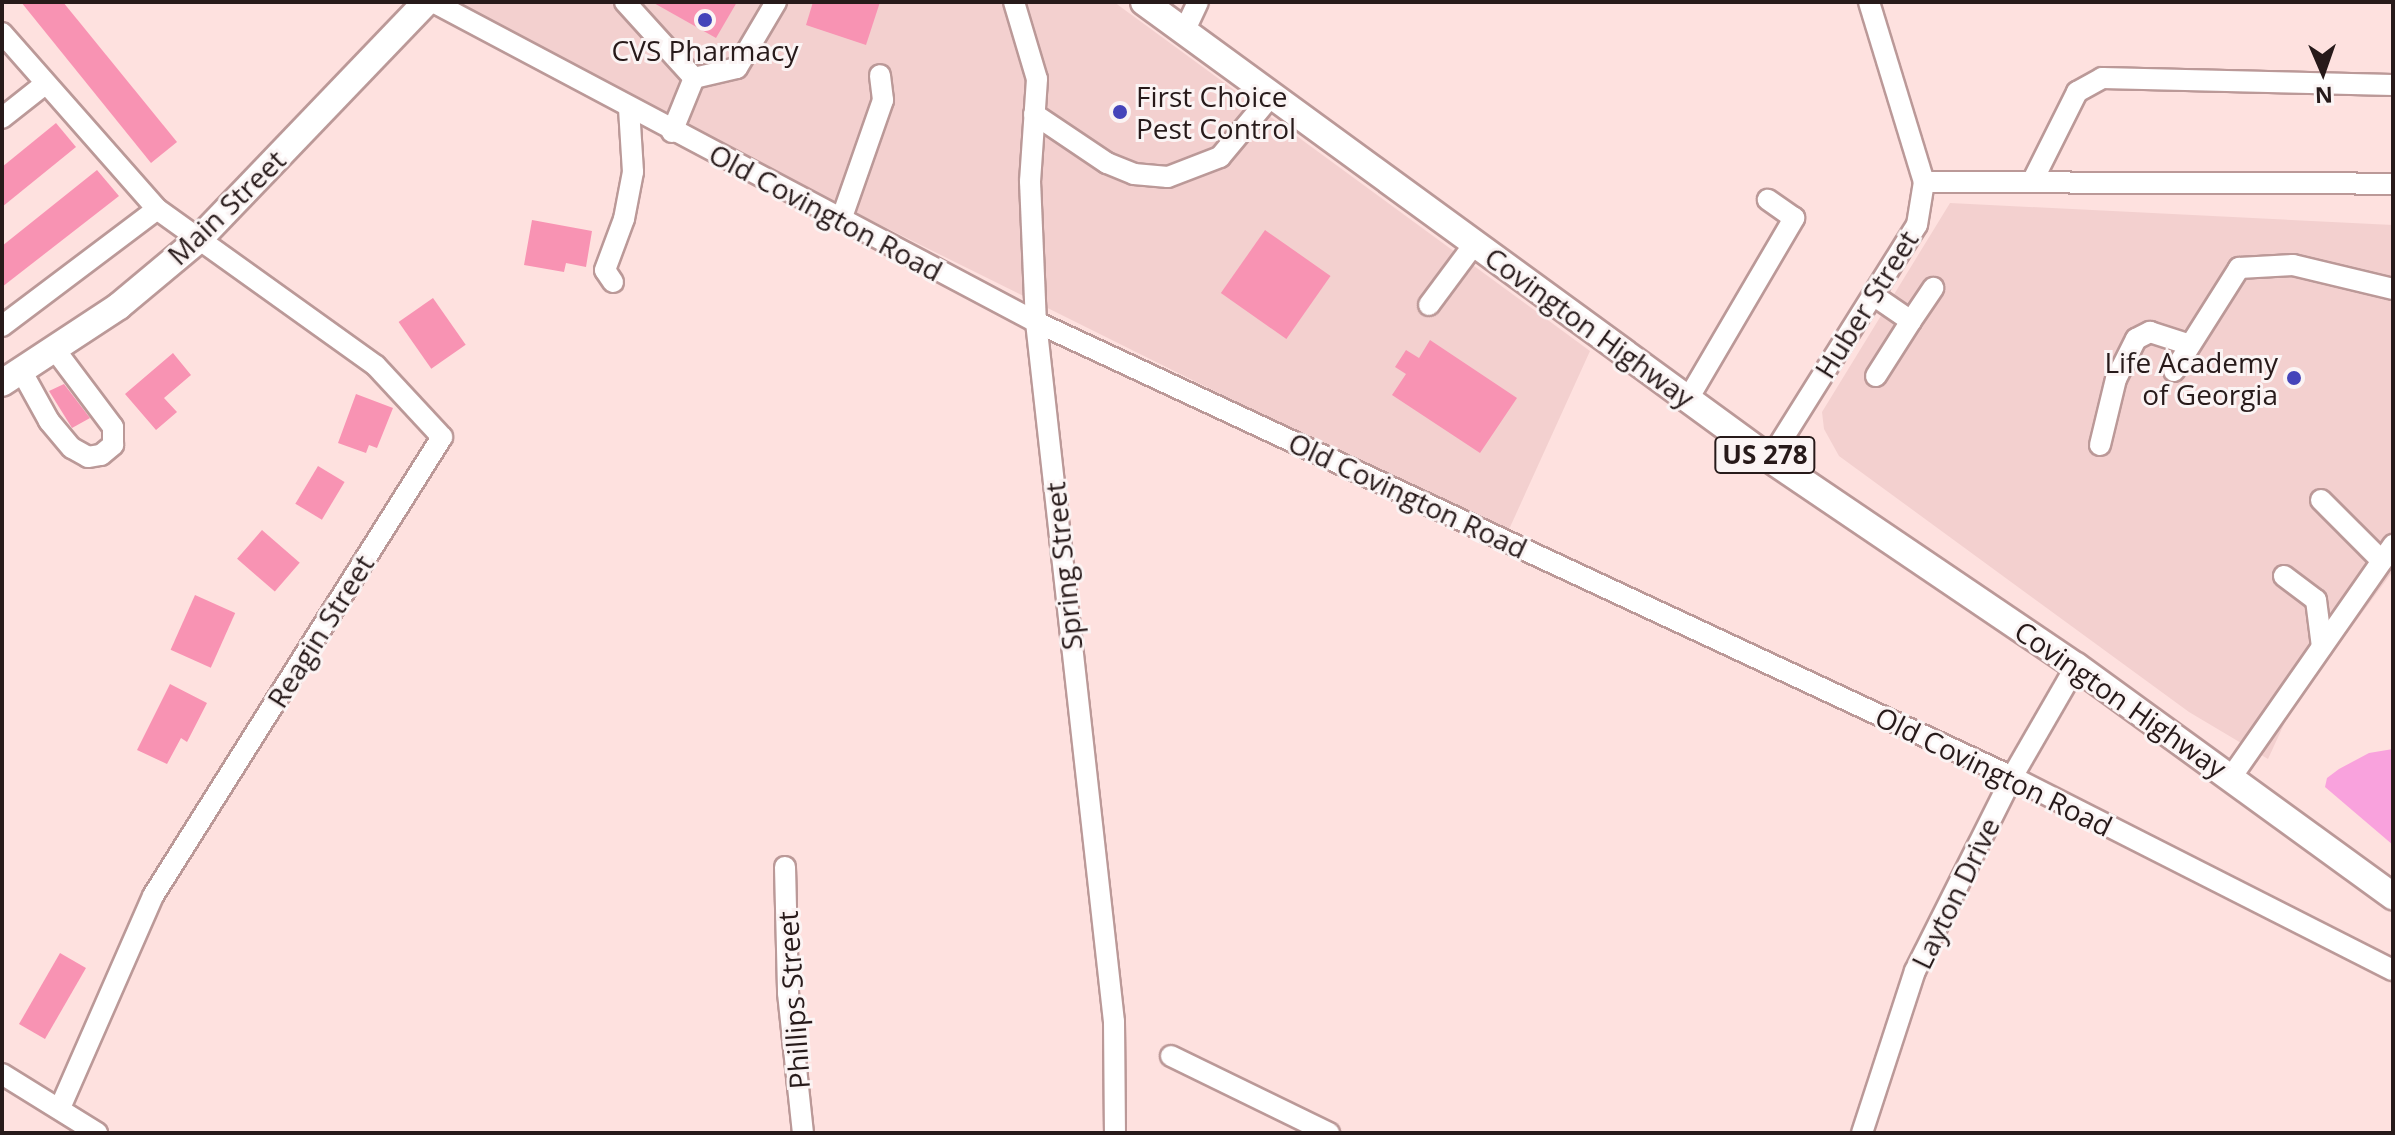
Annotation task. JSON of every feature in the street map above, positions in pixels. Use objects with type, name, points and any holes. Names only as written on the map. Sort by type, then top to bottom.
[{"type":"main road","name":"Main Street","points":[[12,378],[56,351],[199,239],[426,2]]},
{"type":"main road","name":"Covington Highway","points":[[1152,4],[1184,32],[1770,459],[2076,666],[2232,776],[2393,896]]},
{"type":"street","name":"Old Covington Road","points":[[433,2],[672,132],[1036,322],[2012,777],[2393,970]]},
{"type":"street","points":[[625,2],[694,78]]},
{"type":"street","points":[[694,78],[737,68],[776,2]]},
{"type":"street","name":"Spring Street","points":[[1014,2],[1037,79],[1030,181],[1036,322],[1114,1022],[1115,1133]]},
{"type":"street","points":[[1184,32],[1198,2]]},
{"type":"street","name":"Huber Street","points":[[1770,459],[1917,225],[1924,182],[1869,2]]},
{"type":"street","points":[[2,33],[157,209],[199,239]]},
{"type":"street","points":[[841,220],[883,100],[880,75]]},
{"type":"street","points":[[672,132],[694,78]]},
{"type":"street","points":[[2032,182],[2077,92],[2102,78],[2393,85]]},
{"type":"street","points":[[2,118],[45,84]]},
{"type":"street","points":[[1034,114],[1107,163],[1134,174],[1168,177],[1220,157],[1271,96]]},
{"type":"street","points":[[613,282],[605,270],[624,219],[633,172],[629,109]]},
{"type":"street","points":[[1924,182],[2393,184]]},
{"type":"street","points":[[1688,399],[1794,218],[1768,200]]},
{"type":"street","points":[[2,326],[157,209]]},
{"type":"street","name":"Reagin Street","points":[[60,1108],[153,896],[442,437],[376,366],[199,239]]},
{"type":"street","points":[[1429,305],[1475,243]]},
{"type":"street","points":[[2174,371],[2188,344],[2239,268],[2293,265],[2393,289]]},
{"type":"street","points":[[1876,376],[1933,288]]},
{"type":"street","points":[[1873,295],[1911,321]]},
{"type":"street","points":[[2100,445],[2116,379],[2136,339],[2150,332],[2188,344]]},
{"type":"street","points":[[12,378],[72,448],[88,457],[101,455],[113,445],[113,427],[56,351]]},
{"type":"street","points":[[2232,776],[2387,553],[2321,500]]},
{"type":"street","points":[[2284,576],[2316,600],[2322,647]]},
{"type":"street","name":"Layton Drive","points":[[1862,1133],[1915,971],[2012,777],[2076,666]]},
{"type":"street","name":"Phillips Street","points":[[785,867],[788,993],[803,1133]]},
{"type":"street","points":[[1171,1056],[1329,1133]]},
{"type":"street","points":[[2,1074],[97,1133]]},
{"type":"shaded area","points":[[1114,2],[1590,351],[1506,536],[434,3]]},
{"type":"shaded area","points":[[1950,203],[2393,225],[2393,571],[2291,709],[2268,759],[2189,712],[1839,456],[1824,429],[1822,412]]},
{"type":"shaded area","points":[[2393,749],[2393,845],[2325,787],[2327,778],[2339,769],[2369,753]]},
{"type":"building","points":[[21,2],[63,2],[177,142],[151,163]]},
{"type":"building","name":"CVS Pharmacy","points":[[652,2],[737,2],[716,38]]},
{"type":"building","points":[[813,2],[880,2],[866,45],[806,25]]},
{"type":"building","points":[[56,123],[76,147],[2,207],[2,167]]},
{"type":"building","points":[[97,170],[119,196],[2,287],[2,246]]},
{"type":"building","points":[[532,220],[592,231],[586,267],[566,263],[564,272],[524,265]]},
{"type":"building","points":[[1265,230],[1331,276],[1286,339],[1221,293]]},
{"type":"building","points":[[433,298],[466,345],[431,369],[399,322]]},
{"type":"building","points":[[1430,340],[1517,398],[1480,453],[1392,395],[1406,374],[1395,367],[1406,350],[1419,358]]},
{"type":"building","points":[[173,353],[191,375],[164,398],[177,412],[156,430],[125,394]]},
{"type":"building","points":[[64,384],[90,418],[72,428],[49,391]]},
{"type":"building","points":[[356,394],[393,408],[377,448],[369,445],[366,453],[338,443]]},
{"type":"building","points":[[318,466],[345,482],[322,520],[295,504]]},
{"type":"building","points":[[262,530],[300,563],[275,591],[237,559]]},
{"type":"building","points":[[195,595],[235,613],[211,668],[171,650]]},
{"type":"building","points":[[170,684],[207,703],[187,742],[181,738],[167,764],[137,750]]},
{"type":"building","points":[[60,953],[86,968],[45,1039],[19,1024]]},
{"type":"place","name":"CVS Pharmacy","points":[[705,20]]},
{"type":"place","name":"First Choice Pest Control","points":[[1120,112]]},
{"type":"place","name":"Life Academy of Georgia","points":[[2294,378]]}]
